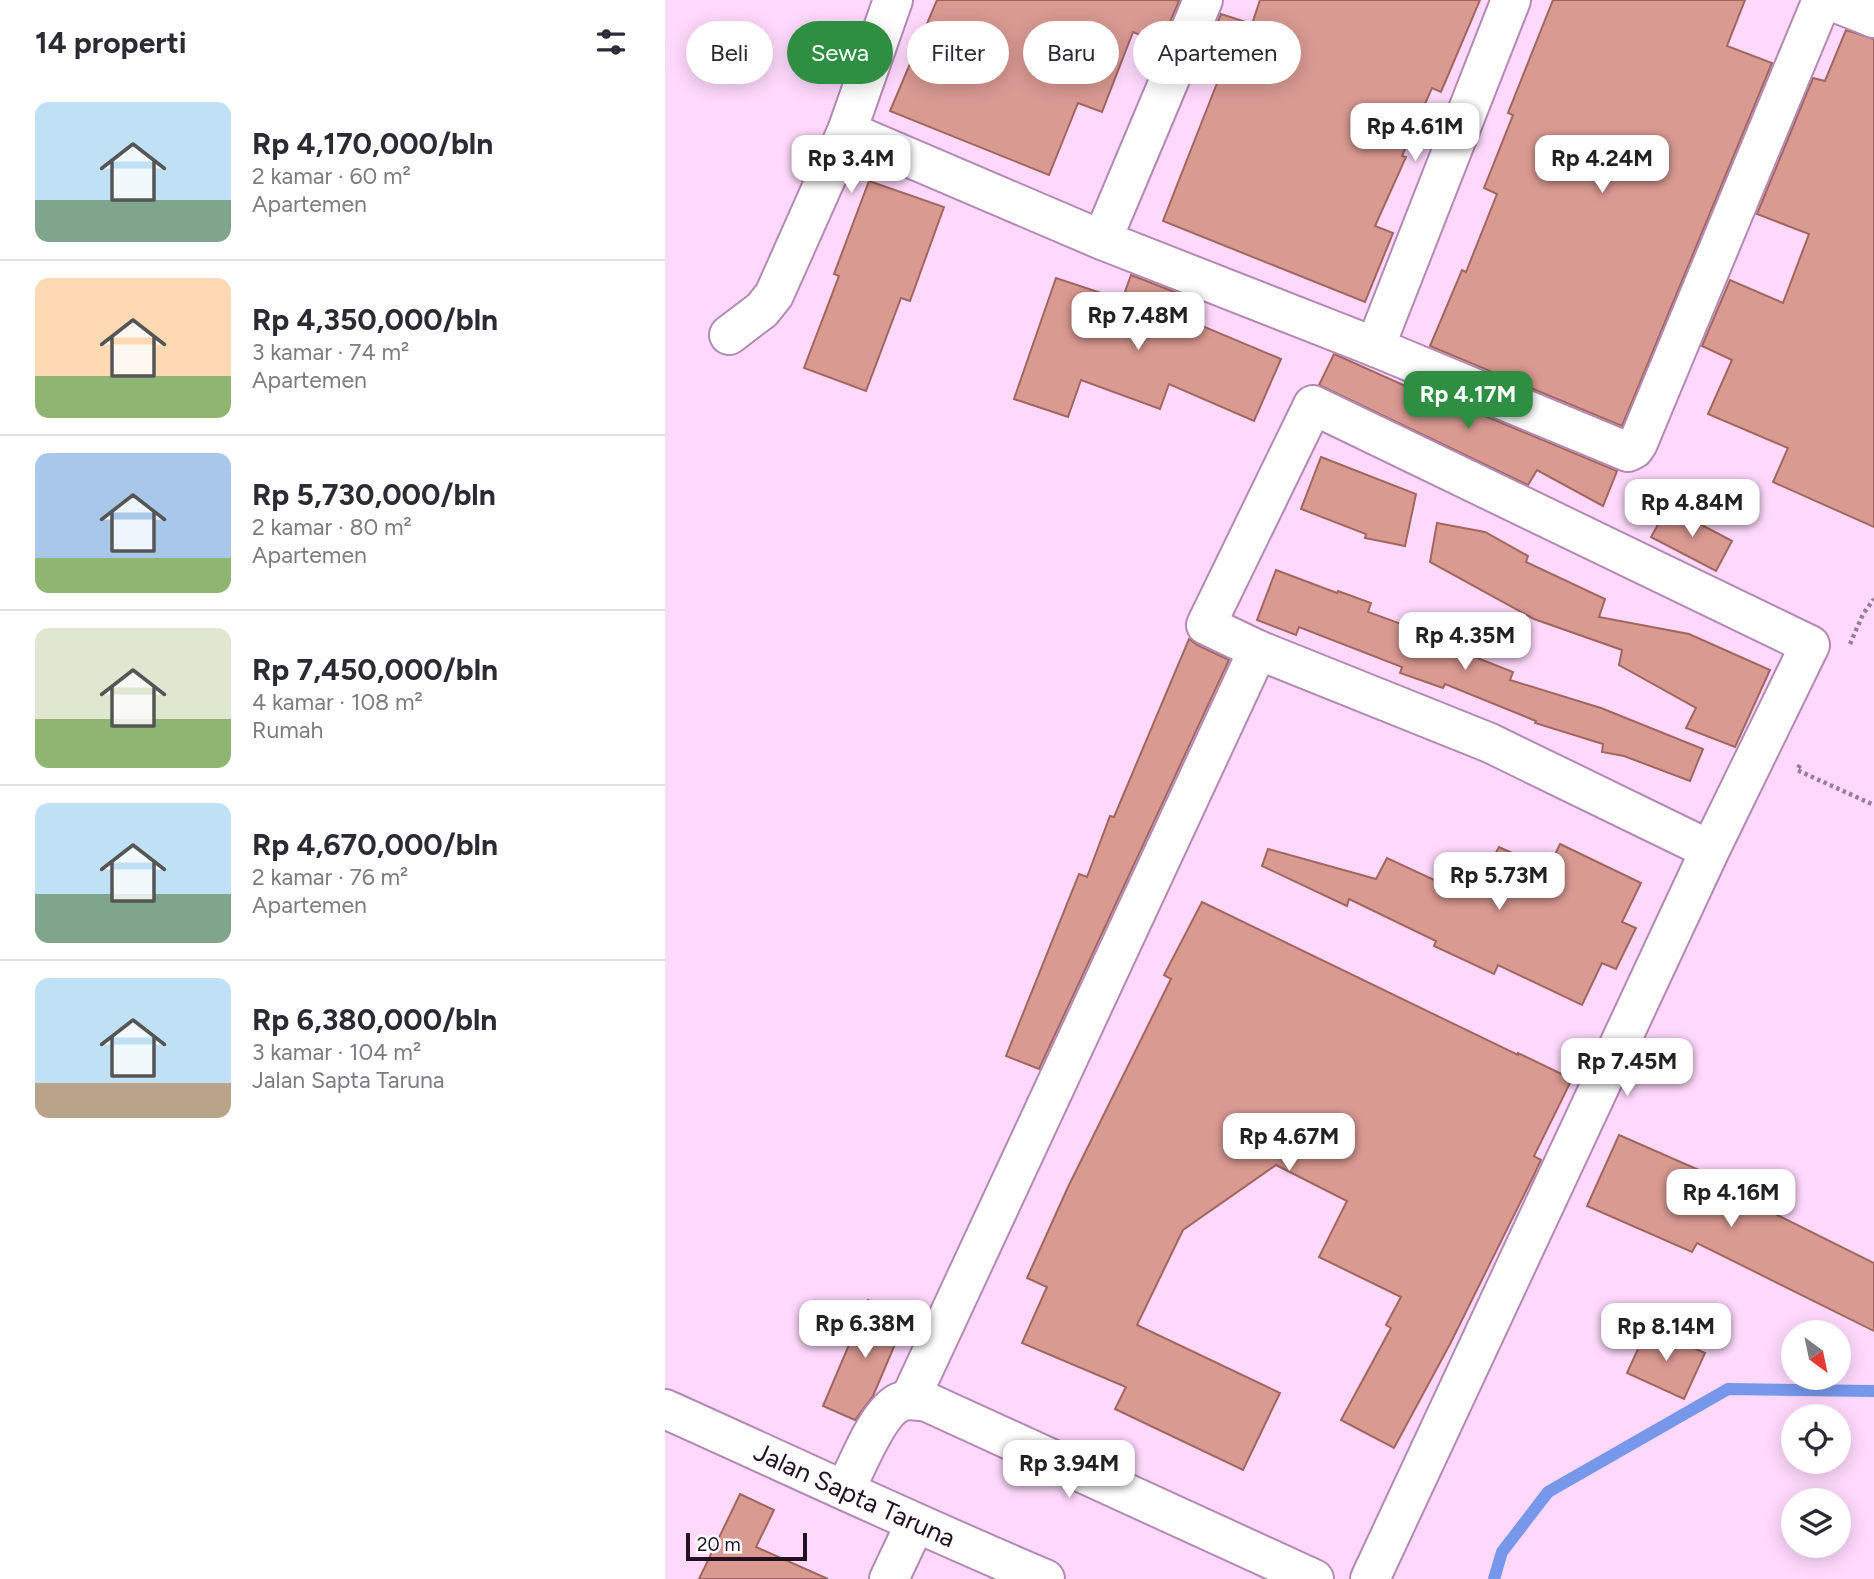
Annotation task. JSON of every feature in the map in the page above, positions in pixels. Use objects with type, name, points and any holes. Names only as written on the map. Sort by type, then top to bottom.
[{"type":"street","points":[[729,335],[762,310],[774,295],[847,131],[893,0]]},
{"type":"street","points":[[1102,240],[1203,0]]},
{"type":"street","points":[[1375,347],[1511,0]]},
{"type":"street","points":[[847,131],[1102,240],[1375,347],[1624,452],[1634,450],[1822,0]]},
{"type":"street","points":[[1829,0],[1874,18]]},
{"type":"street","points":[[1370,1579],[1710,849],[1810,645],[1313,405],[1206,625],[1258,650],[1490,743],[1710,849]]},
{"type":"street","points":[[910,1399],[1258,650]]},
{"type":"street","points":[[845,1490],[883,1418],[897,1403],[910,1399],[927,1402],[1314,1579]]},
{"type":"street","name":"Jalan Sapta Taruna","points":[[665,1409],[915,1524],[1045,1579]]},
{"type":"street","points":[[889,1579],[915,1524]]},
{"type":"path","points":[[1847,650],[1863,614],[1874,598]]},
{"type":"path","points":[[1802,758],[1797,770],[1874,805]]},
{"type":"building","points":[[937,0],[1179,1],[1170,21],[1133,21],[1133,32],[1119,68],[1119,21],[1023,21],[1023,84],[1113,84],[1102,112],[1078,103],[1049,175],[890,111],[907,71],[907,84],[1009,84],[1009,21],[928,21]]},
{"type":"building","points":[[1260,0],[1480,0],[1441,92],[1432,88],[1402,156],[1406,157],[1375,226],[1393,233],[1365,302],[1163,221],[1217,84],[1301,84],[1301,21],[1253,21]]},
{"type":"building","points":[[1553,0],[1745,0],[1727,46],[1772,63],[1622,426],[1430,346],[1462,270],[1466,272],[1497,194],[1484,188],[1513,115],[1508,113]]},
{"type":"building","points":[[1221,14],[1243,21],[1218,21]]},
{"type":"building","points":[[1846,30],[1874,39],[1874,527],[1773,482],[1788,448],[1708,414],[1732,360],[1702,346],[1730,280],[1783,303],[1809,234],[1757,214],[1813,78],[1825,81]]},
{"type":"building","points":[[869,181],[944,207],[910,301],[901,298],[866,391],[804,368],[839,276],[834,274]]},
{"type":"building","points":[[1131,275],[1190,298],[1183,318],[1281,359],[1254,421],[1169,384],[1160,409],[1081,380],[1068,417],[1014,399],[1056,278],[1122,300]]},
{"type":"building","points":[[1334,354],[1412,389],[1413,386],[1617,471],[1603,506],[1537,470],[1528,485],[1319,385]]},
{"type":"building","points":[[1321,457],[1416,494],[1405,546],[1365,538],[1366,534],[1301,509]]},
{"type":"building","points":[[1668,507],[1732,541],[1716,571],[1651,537]]},
{"type":"building","points":[[1437,523],[1485,532],[1528,556],[1526,562],[1605,599],[1599,617],[1689,634],[1770,670],[1735,747],[1686,728],[1696,708],[1619,665],[1622,650],[1534,619],[1430,562]]},
{"type":"building","points":[[1276,570],[1371,603],[1368,612],[1459,645],[1457,650],[1513,672],[1510,680],[1601,708],[1703,749],[1690,781],[1624,756],[1602,752],[1603,744],[1535,723],[1536,721],[1445,684],[1443,688],[1400,673],[1402,667],[1299,627],[1296,635],[1257,620]]},
{"type":"building","points":[[1189,639],[1229,660],[1039,1069],[1006,1056],[1079,874],[1087,877],[1110,816],[1114,817]]},
{"type":"building","points":[[1560,844],[1641,883],[1622,922],[1636,928],[1616,969],[1602,963],[1582,1005],[1498,965],[1494,974],[1434,946],[1436,941],[1349,899],[1347,906],[1262,866],[1268,849],[1376,879],[1387,858],[1460,892],[1478,854],[1492,860],[1499,847],[1548,869]]},
{"type":"building","points":[[1202,902],[1572,1079],[1534,1156],[1541,1160],[1533,1177],[1450,1344],[1394,1448],[1341,1420],[1391,1328],[1386,1325],[1401,1297],[1319,1257],[1347,1201],[1276,1165],[1183,1230],[1137,1325],[1280,1393],[1243,1470],[1115,1409],[1126,1387],[1022,1343],[1047,1287],[1027,1278],[1068,1187],[1171,979],[1164,975]]},
{"type":"building","points":[[1619,1135],[1724,1181],[1721,1187],[1874,1263],[1874,1331],[1697,1243],[1692,1252],[1587,1206]]},
{"type":"building","points":[[868,1300],[907,1316],[873,1396],[855,1420],[823,1406]]},
{"type":"building","points":[[1648,1327],[1705,1353],[1684,1399],[1627,1373]]},
{"type":"building","points":[[740,1494],[774,1510],[756,1547],[828,1579],[699,1579]]},
{"type":"waterway","points":[[1494,1579],[1502,1552],[1548,1492],[1728,1389],[1874,1391]]}]
